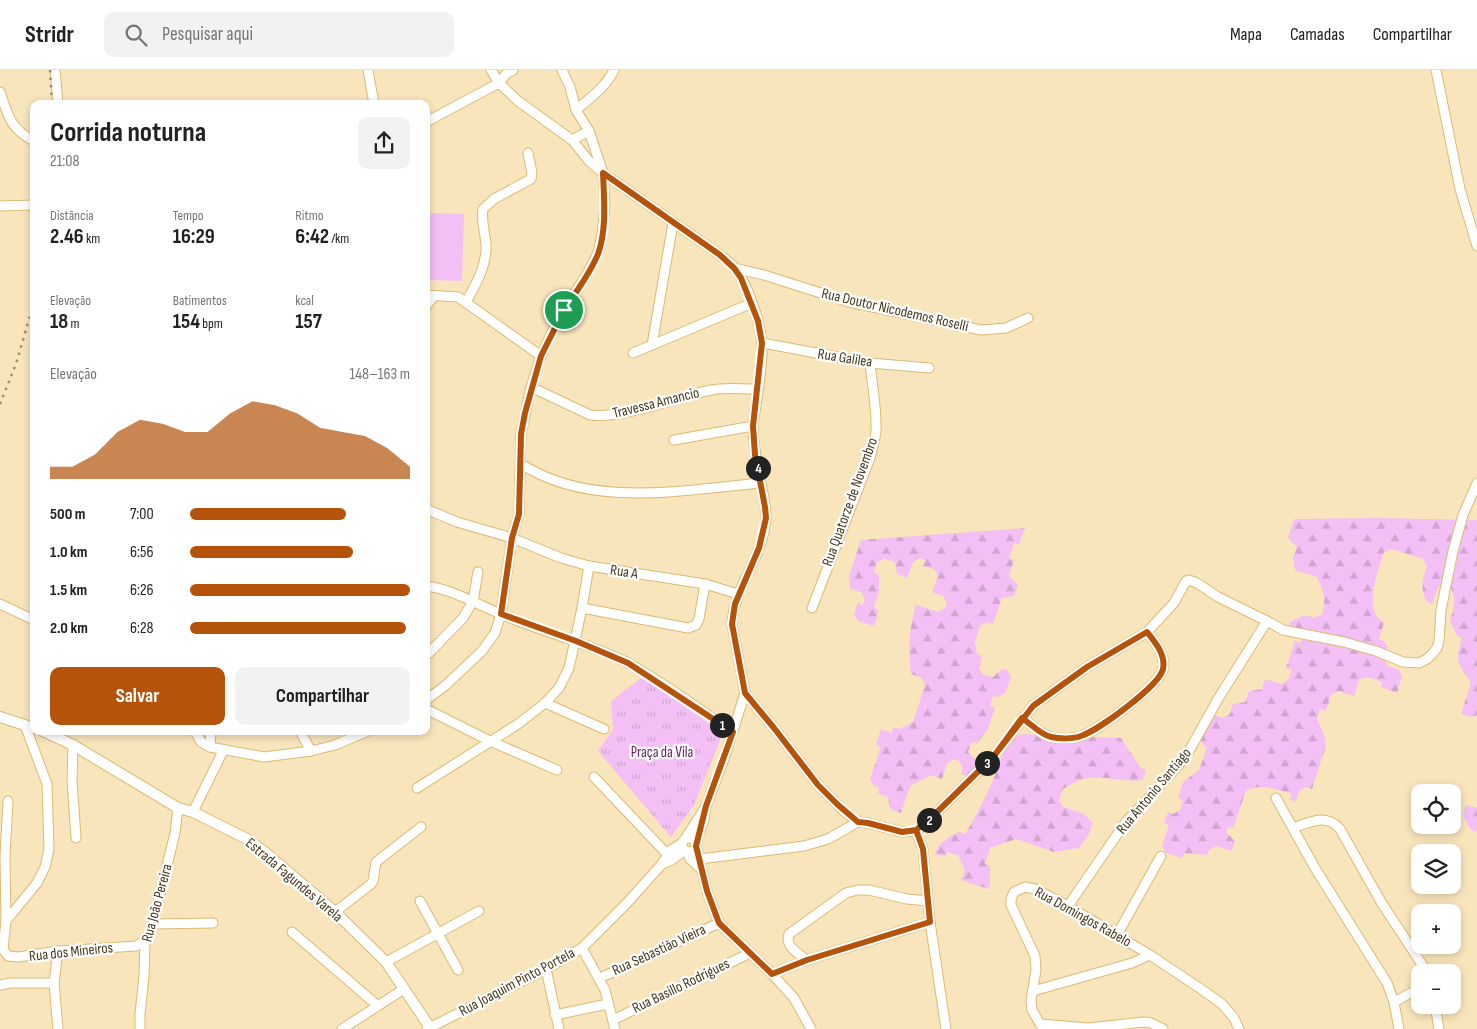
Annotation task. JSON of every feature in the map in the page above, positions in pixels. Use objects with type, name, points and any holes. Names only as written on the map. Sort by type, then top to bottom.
[{"type":"street","points":[[55,70],[58,100]]},
{"type":"street","points":[[368,70],[373,100]]},
{"type":"street","points":[[491,70],[499,83],[518,101],[572,140],[589,161],[603,173],[720,255],[734,268],[741,278],[758,321],[762,343],[753,426],[755,455],[766,518],[759,548],[738,594],[732,614],[732,624],[745,693],[706,806],[685,846]]},
{"type":"street","points":[[430,120],[499,83],[506,74],[513,70]]},
{"type":"street","points":[[430,697],[446,685],[482,650],[495,632],[501,614],[512,538],[519,514],[521,434],[531,387],[541,356],[564,310],[588,274],[598,253],[602,234],[604,206],[603,173],[589,131],[576,110],[570,87],[562,70]]},
{"type":"street","points":[[576,110],[607,82],[614,70]]},
{"type":"street","points":[[1436,70],[1460,189],[1477,246]]},
{"type":"street","points":[[0,92],[11,123],[24,136],[30,139]]},
{"type":"street","points":[[572,140],[589,131]]},
{"type":"street","points":[[466,302],[485,266],[486,244],[482,222],[483,209],[488,204],[531,179],[532,173],[528,153]]},
{"type":"street","points":[[0,206],[30,205]]},
{"type":"street","points":[[652,345],[673,223]]},
{"type":"street","name":"Rua Doutor Nicodemos Roselli","points":[[734,268],[764,275],[849,302],[981,330],[1006,328],[1028,318]]},
{"type":"street","points":[[430,296],[458,297],[541,356]]},
{"type":"street","points":[[633,353],[752,303]]},
{"type":"street","name":"Rua Galilea","points":[[762,343],[870,363],[928,368]]},
{"type":"street","name":"Rua Quatorze de Novembro","points":[[812,608],[874,444],[876,431],[870,363]]},
{"type":"street","name":"Travessa Amancio","points":[[531,387],[590,415],[597,416],[616,414],[712,389],[757,389]]},
{"type":"street","points":[[674,440],[753,426]]},
{"type":"street","points":[[521,464],[543,476],[565,484],[632,494],[760,483]]},
{"type":"street","points":[[745,693],[818,785],[858,822],[902,832],[916,830],[931,818],[994,756],[1033,706],[1087,667],[1147,632],[1174,603],[1186,581],[1192,580],[1218,597],[1283,630],[1344,642],[1376,651],[1403,662],[1419,663],[1427,659],[1437,648],[1439,641],[1441,610],[1453,551],[1463,515],[1477,483]]},
{"type":"street","name":"Rua A","points":[[430,511],[457,522],[512,538],[561,558],[588,566],[705,584],[738,594]]},
{"type":"street","points":[[418,788],[518,724],[545,703],[559,688],[569,668],[576,641],[588,566]]},
{"type":"street","points":[[430,652],[463,618],[473,601],[478,572]]},
{"type":"street","points":[[582,608],[688,628],[696,625],[699,619],[705,584]]},
{"type":"street","points":[[431,586],[576,641],[628,663],[733,732]]},
{"type":"street","points":[[0,604],[30,618]]},
{"type":"street","name":"Rua Antonio Santiago","points":[[1068,906],[1125,823],[1178,766],[1189,751],[1218,699],[1267,621]]},
{"type":"street","points":[[1022,718],[1049,736],[1066,738],[1090,732],[1118,714],[1153,685],[1159,679],[1163,670],[1162,657],[1158,646],[1147,632]]},
{"type":"street","points":[[545,703],[604,729]]},
{"type":"street","points":[[430,711],[490,741],[557,770]]},
{"type":"street","points":[[0,717],[30,726]]},
{"type":"street","points":[[4,917],[37,884],[45,868],[49,849],[47,784],[33,735]]},
{"type":"street","name":"Estrada Fagundes Varela","points":[[62,735],[73,745],[178,808],[193,812],[247,839],[266,853],[335,912],[386,962],[429,1028]]},
{"type":"street","points":[[197,735],[201,742],[210,747],[223,751],[264,757],[311,752],[359,735]]},
{"type":"street","points":[[210,747],[211,735]]},
{"type":"street","points":[[302,735],[311,752]]},
{"type":"street","points":[[73,745],[72,780],[76,838]]},
{"type":"street","points":[[193,812],[223,751]]},
{"type":"street","points":[[594,777],[667,854]]},
{"type":"street","points":[[1276,798],[1315,868],[1386,983],[1394,1002],[1399,1029]]},
{"type":"street","points":[[4,917],[8,800]]},
{"type":"street","points":[[685,846],[691,852],[696,844],[704,820],[706,806]]},
{"type":"street","name":"Rua João Pereira","points":[[140,1029],[145,940],[153,924],[175,833],[178,808]]},
{"type":"street","points":[[1293,828],[1323,819],[1336,824],[1381,902],[1423,964]]},
{"type":"street","points":[[700,859],[804,846],[828,839],[858,822]]},
{"type":"street","points":[[335,912],[370,884],[376,862],[421,827]]},
{"type":"street","points":[[916,830],[923,849],[930,922],[946,1029]]},
{"type":"street","points":[[696,844],[701,869],[713,910],[719,923],[794,998],[811,1029]]},
{"type":"street","points":[[685,846],[691,860],[701,869]]},
{"type":"street","name":"Rua Joaquim Pinto Portela","points":[[429,1028],[546,969],[582,948],[627,903],[662,864],[667,854],[674,847],[685,846]]},
{"type":"street","name":"Rua Joaquim Pinto Portela","points":[[662,864],[672,860],[685,846]]},
{"type":"street","points":[[1117,935],[1161,856]]},
{"type":"street","name":"Rua Domingos Rabelo","points":[[1042,1026],[1032,1010],[1031,1000],[1036,970],[1035,956],[1011,905],[1011,898],[1014,892],[1025,887],[1035,889],[1068,906],[1187,978],[1222,1004],[1234,1018],[1239,1029]]},
{"type":"street","points":[[807,960],[787,940],[789,934],[846,893],[869,890],[907,899],[928,901]]},
{"type":"street","points":[[420,901],[437,935],[458,970]]},
{"type":"street","points":[[386,962],[479,912]]},
{"type":"street","name":"Rua dos Mineiros","points":[[4,917],[3,949],[8,956],[18,957],[58,951],[136,946],[145,940]]},
{"type":"street","points":[[772,974],[807,960],[930,922]]},
{"type":"street","points":[[153,924],[213,923]]},
{"type":"street","name":"Rua Sebastião Vieira","points":[[600,978],[719,923]]},
{"type":"street","points":[[292,932],[378,1006]]},
{"type":"street","points":[[582,948],[600,978],[614,1024]]},
{"type":"street","points":[[58,951],[54,983],[58,1029]]},
{"type":"street","name":"Rua Basillo Rodrigues","points":[[614,1024],[750,953]]},
{"type":"street","points":[[1033,991],[1132,963],[1150,955]]},
{"type":"street","points":[[546,969],[559,1029]]},
{"type":"street","points":[[0,985],[10,983],[54,983]]},
{"type":"street","points":[[342,1029],[404,989]]},
{"type":"street","points":[[1394,1002],[1411,993]]},
{"type":"street","points":[[555,1015],[608,1004]]},
{"type":"street","points":[[1436,1014],[1439,1029]]},
{"type":"street","points":[[1042,1026],[1088,1028],[1144,1022],[1163,1029]]},
{"type":"green space","points":[[430,213],[464,214],[462,281],[430,280]]},
{"type":"green space","points":[[1294,519],[1477,520],[1477,715],[1472,717],[1461,714],[1471,682],[1459,662],[1458,652],[1462,638],[1457,636],[1450,621],[1454,608],[1454,599],[1450,586],[1445,584],[1438,588],[1432,604],[1427,602],[1422,584],[1427,566],[1423,559],[1391,549],[1384,552],[1373,592],[1373,601],[1377,616],[1384,623],[1379,639],[1384,641],[1388,648],[1384,659],[1388,666],[1399,670],[1402,677],[1397,693],[1381,687],[1382,682],[1367,677],[1359,680],[1354,696],[1338,691],[1331,695],[1326,711],[1320,709],[1317,719],[1324,734],[1326,746],[1312,789],[1306,787],[1299,791],[1296,801],[1290,800],[1292,794],[1280,790],[1258,787],[1246,791],[1233,828],[1228,827],[1226,832],[1235,841],[1232,851],[1216,846],[1209,850],[1207,855],[1184,853],[1182,858],[1166,853],[1162,846],[1169,825],[1164,823],[1168,812],[1173,814],[1180,810],[1183,800],[1178,798],[1183,782],[1199,770],[1207,748],[1198,739],[1212,714],[1223,718],[1230,714],[1233,704],[1245,702],[1249,691],[1262,689],[1265,679],[1281,684],[1288,680],[1292,670],[1286,668],[1295,641],[1301,643],[1302,638],[1288,627],[1290,622],[1304,615],[1315,618],[1322,614],[1324,596],[1317,577],[1295,570],[1293,558],[1297,547],[1288,538]]},
{"type":"green space","points":[[1025,528],[1019,544],[1014,543],[1009,558],[1014,560],[1009,576],[1018,585],[1014,596],[1002,598],[993,624],[987,622],[980,626],[975,642],[977,654],[982,656],[979,667],[982,674],[993,677],[1002,669],[1007,670],[1011,677],[1005,693],[998,697],[993,696],[990,706],[995,708],[988,729],[977,743],[972,742],[968,752],[977,761],[972,777],[961,774],[963,768],[959,761],[954,759],[947,763],[942,779],[931,775],[910,786],[901,813],[890,809],[888,797],[878,793],[879,788],[874,786],[870,779],[881,747],[876,745],[881,729],[892,733],[893,727],[899,729],[913,722],[925,685],[922,678],[911,674],[910,639],[916,605],[938,612],[945,608],[947,603],[943,596],[932,592],[938,576],[934,569],[923,566],[925,560],[920,558],[913,562],[907,578],[897,574],[895,562],[884,559],[877,562],[874,572],[879,575],[879,592],[874,608],[879,610],[874,626],[858,621],[854,614],[858,603],[863,605],[865,599],[861,592],[850,589],[849,576],[861,540]]},
{"type":"green space","name":"Praça da Vila","points":[[642,677],[723,733],[694,805],[671,837],[598,751],[613,729],[611,701]]},
{"type":"green space","points":[[1022,734],[1121,738],[1141,768],[1146,770],[1143,780],[1091,778],[1079,781],[1063,789],[1059,800],[1063,807],[1084,814],[1093,823],[1089,834],[1079,848],[1054,852],[1016,839],[990,848],[985,864],[990,866],[990,884],[988,889],[961,880],[965,870],[958,855],[947,852],[945,857],[935,854],[941,843],[948,838],[959,832],[965,834],[989,789],[1007,741]]},
{"type":"green space","points":[[1466,805],[1477,808],[1477,832],[1470,829],[1463,815]]},
{"type":"railway","points":[[50,70],[52,100]]},
{"type":"railway","points":[[0,404],[16,364],[30,316]]},
{"type":"route","points":[[564,310],[541,356],[525,413],[521,434],[519,514],[512,538],[501,614],[576,641],[628,663],[733,732],[706,806],[696,846],[707,891],[719,923],[772,974],[807,960],[930,922],[923,849],[916,830],[931,818],[994,756],[1022,718],[1033,706],[1059,686],[1087,667],[1147,632],[1158,646],[1164,664],[1159,679],[1118,714],[1090,732],[1076,737],[1052,737],[1022,718],[1009,736],[994,756],[963,787],[931,818],[916,830],[902,832],[858,822],[818,785],[745,693],[736,651],[732,614],[738,594],[759,548],[766,518],[753,440],[762,343],[758,321],[741,278],[734,268],[720,255],[603,173],[604,206],[602,234],[598,253],[588,274],[564,310]]}]
